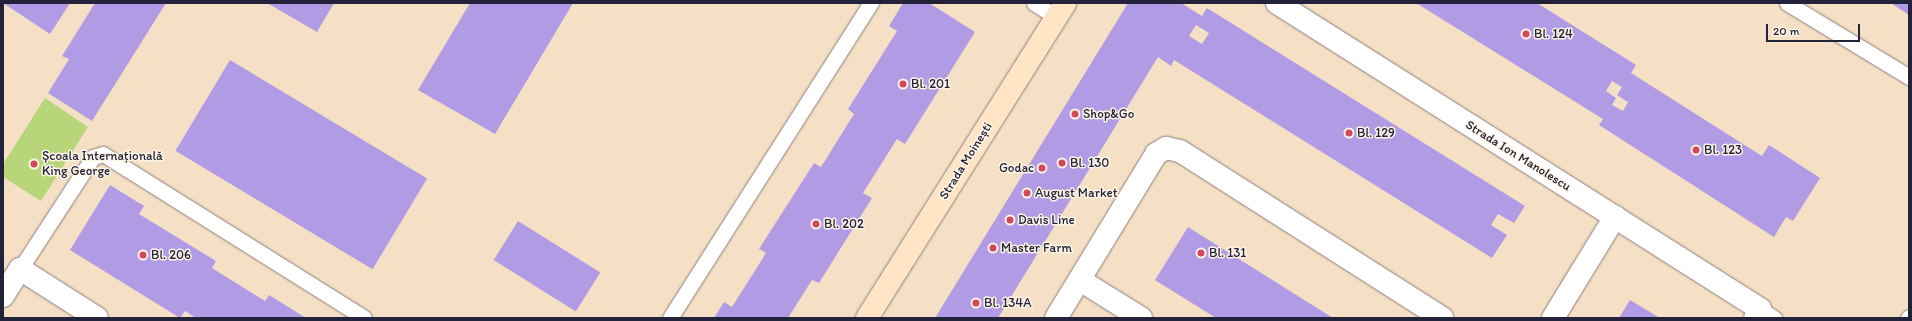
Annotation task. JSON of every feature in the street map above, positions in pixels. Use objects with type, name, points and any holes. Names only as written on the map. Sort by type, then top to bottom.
[{"type":"main road","name":"Strada Moinești","points":[[868,318],[1060,10]]},
{"type":"street","name":"Strada Ion Manolescu","points":[[1276,3],[1614,217],[1763,315]]},
{"type":"street","points":[[1056,318],[1156,154],[1166,148],[1180,151],[1442,318]]},
{"type":"street","points":[[1552,318],[1614,217]]},
{"type":"street","points":[[3,296],[20,269],[97,318]]},
{"type":"street","points":[[1080,280],[1141,318]]},
{"type":"lane","points":[[670,318],[871,3]]},
{"type":"lane","points":[[1034,3],[1060,10]]},
{"type":"lane","points":[[1787,3],[1909,77]]},
{"type":"lane","points":[[20,269],[93,157],[103,154],[364,318]]},
{"type":"green space","points":[[45,98],[88,127],[41,201],[3,177],[3,164]]},
{"type":"building","points":[[3,3],[70,3],[50,34]]},
{"type":"building","points":[[95,3],[166,3],[92,121],[48,93],[69,59],[62,56]]},
{"type":"building","points":[[267,3],[334,3],[317,32]]},
{"type":"building","points":[[470,3],[573,3],[495,134],[418,90]]},
{"type":"building","points":[[903,3],[929,3],[975,32],[905,144],[897,139],[863,193],[872,198],[819,283],[812,280],[788,318],[714,318],[724,302],[732,307],[766,253],[759,249],[814,163],[821,167],[854,114],[848,109],[897,31],[889,26]]},
{"type":"building","points":[[1128,3],[1181,3],[1202,16],[1207,8],[1525,206],[1514,223],[1498,214],[1491,225],[1507,235],[1492,258],[1174,60],[1171,66],[1158,57],[998,318],[935,318]],"holes":[[[1196,25],[1209,33],[1202,44],[1189,36]]]},
{"type":"building","points":[[1416,3],[1537,3],[1636,65],[1631,73],[1762,156],[1769,145],[1820,178],[1793,221],[1786,217],[1774,237],[1599,125],[1603,119]],"holes":[[[1612,81],[1622,87],[1617,95],[1628,102],[1623,111],[1612,105],[1616,98],[1606,91]]]},
{"type":"building","points":[[1891,3],[1909,3],[1909,15]]},
{"type":"building","points":[[230,60],[427,178],[373,269],[175,151]]},
{"type":"building","name":"Bl. 206","points":[[110,185],[144,206],[139,214],[216,261],[212,268],[265,301],[269,295],[306,318],[196,318],[185,311],[180,318],[70,250]]},
{"type":"building","points":[[518,221],[600,272],[576,311],[494,260]]},
{"type":"building","name":"Bl. 131","points":[[1188,227],[1333,318],[1216,318],[1155,280]]},
{"type":"building","points":[[1630,300],[1660,318],[1619,318]]},
{"type":"place","name":"Bl. 124","points":[[1526,34]]},
{"type":"place","name":"Bl. 201","points":[[903,84]]},
{"type":"place","name":"Shop&Go","points":[[1075,114]]},
{"type":"place","name":"Bl. 129","points":[[1349,133]]},
{"type":"place","name":"Bl. 123","points":[[1696,150]]},
{"type":"place","name":"Bl. 130","points":[[1062,163]]},
{"type":"place","name":"Școala Internațională King George","points":[[34,164]]},
{"type":"place","name":"Godac","points":[[1042,168]]},
{"type":"place","name":"August Market","points":[[1027,193]]},
{"type":"place","name":"Davis Line","points":[[1010,220]]},
{"type":"place","name":"Bl. 202","points":[[816,224]]},
{"type":"place","name":"Master Farm","points":[[993,248]]},
{"type":"place","name":"Bl. 131","points":[[1201,253]]},
{"type":"place","name":"Bl. 206","points":[[143,255]]},
{"type":"place","name":"Bl. 134A","points":[[976,303]]}]
